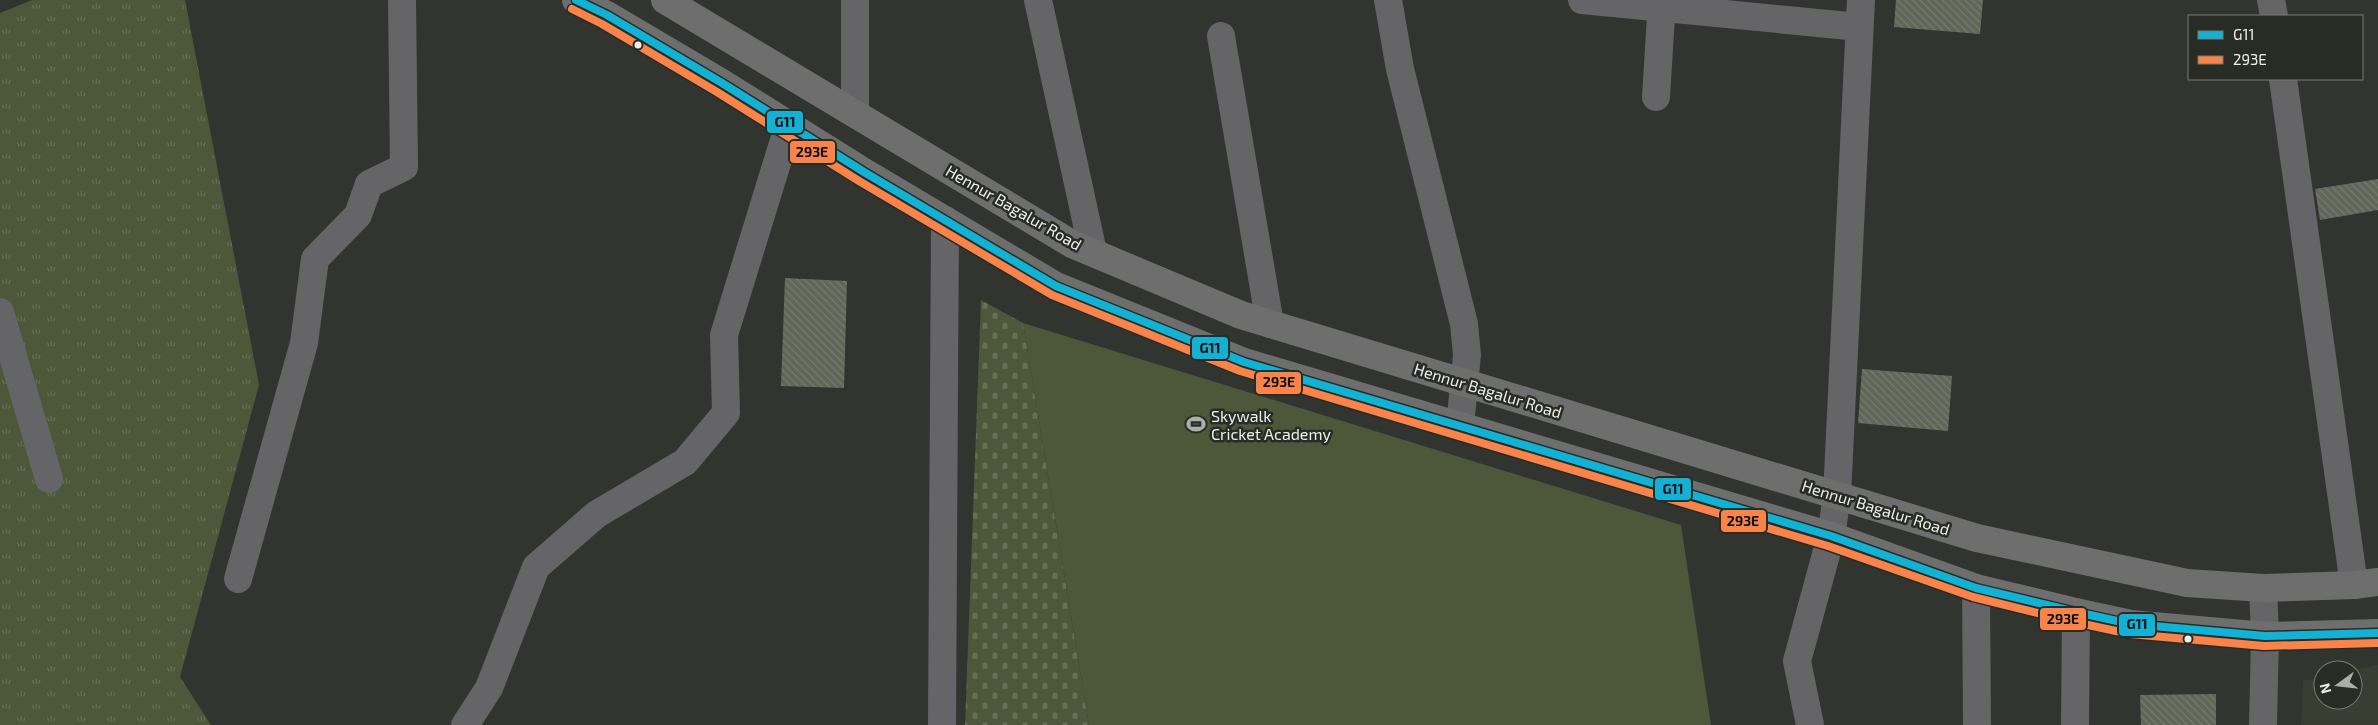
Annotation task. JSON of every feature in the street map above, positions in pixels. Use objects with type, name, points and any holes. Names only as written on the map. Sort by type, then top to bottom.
[{"type":"main road","points":[[576,0],[611,8],[789,124],[1056,286],[1244,362],[1831,536],[1976,588],[2076,612],[2131,624],[2265,636],[2378,633]]},
{"type":"main road","name":"Hennur Bagalur Road","points":[[665,0],[1072,244],[1241,315],[1977,538],[2187,583],[2263,588],[2366,583]]},
{"type":"street","points":[[238,579],[304,343],[315,259],[358,215],[369,184],[404,167],[402,0]]},
{"type":"street","points":[[855,0],[855,113]]},
{"type":"street","points":[[1038,0],[1093,252]]},
{"type":"street","points":[[1388,0],[1400,69],[1464,324],[1467,356],[1466,383],[1460,426]]},
{"type":"street","points":[[1582,0],[1662,4],[1859,27]]},
{"type":"street","points":[[1810,725],[1797,661],[1831,536],[1836,496],[1861,0]]},
{"type":"street","points":[[2271,0],[2274,15]]},
{"type":"street","points":[[1656,97],[1662,4]]},
{"type":"street","points":[[1221,36],[1270,324]]},
{"type":"street","points":[[2283,80],[2366,583]]},
{"type":"street","points":[[465,725],[489,688],[536,567],[597,514],[685,462],[726,414],[724,335],[789,124]]},
{"type":"street","points":[[942,725],[945,220]]},
{"type":"street","points":[[0,312],[49,479]]},
{"type":"street","points":[[1976,588],[1977,725]]},
{"type":"street","points":[[2262,725],[2265,636],[2263,588]]},
{"type":"street","points":[[2075,725],[2076,612]]},
{"type":"shaded area","points":[[2378,665],[2378,725],[2301,725],[2303,681],[2313,679],[2313,710],[2363,710],[2363,668]]},
{"type":"green space","points":[[32,0],[185,0],[259,385],[180,677],[211,725],[0,725],[0,13]]},
{"type":"green space","points":[[981,300],[1023,323],[1089,725],[965,725]]},
{"type":"green space","name":"Skywalk Cricket Academy","points":[[1023,323],[1681,525],[1711,725],[1089,725]]},
{"type":"building","points":[[1896,0],[1983,0],[1980,34],[1894,27]]},
{"type":"building","points":[[2378,179],[2378,210],[2320,220],[2315,189]]},
{"type":"building","points":[[785,278],[847,281],[844,388],[781,386]]},
{"type":"building","points":[[1862,369],[1952,376],[1948,431],[1858,423]]},
{"type":"building","points":[[2216,694],[2216,725],[2141,725],[2140,695]]},
{"type":"transit line","name":"G11","points":[[576,0],[607,15],[722,83],[864,172],[1056,286],[1244,362],[1831,536],[1976,588],[2076,612],[2131,624],[2265,636],[2378,633]]},
{"type":"transit line","name":"293E","points":[[572,9],[602,24],[717,92],[859,181],[1052,295],[1240,371],[1828,546],[1973,597],[2074,622],[2130,634],[2264,646],[2378,643]]},
{"type":"place","name":"Skywalk Cricket Academy","points":[[1196,424]]}]
